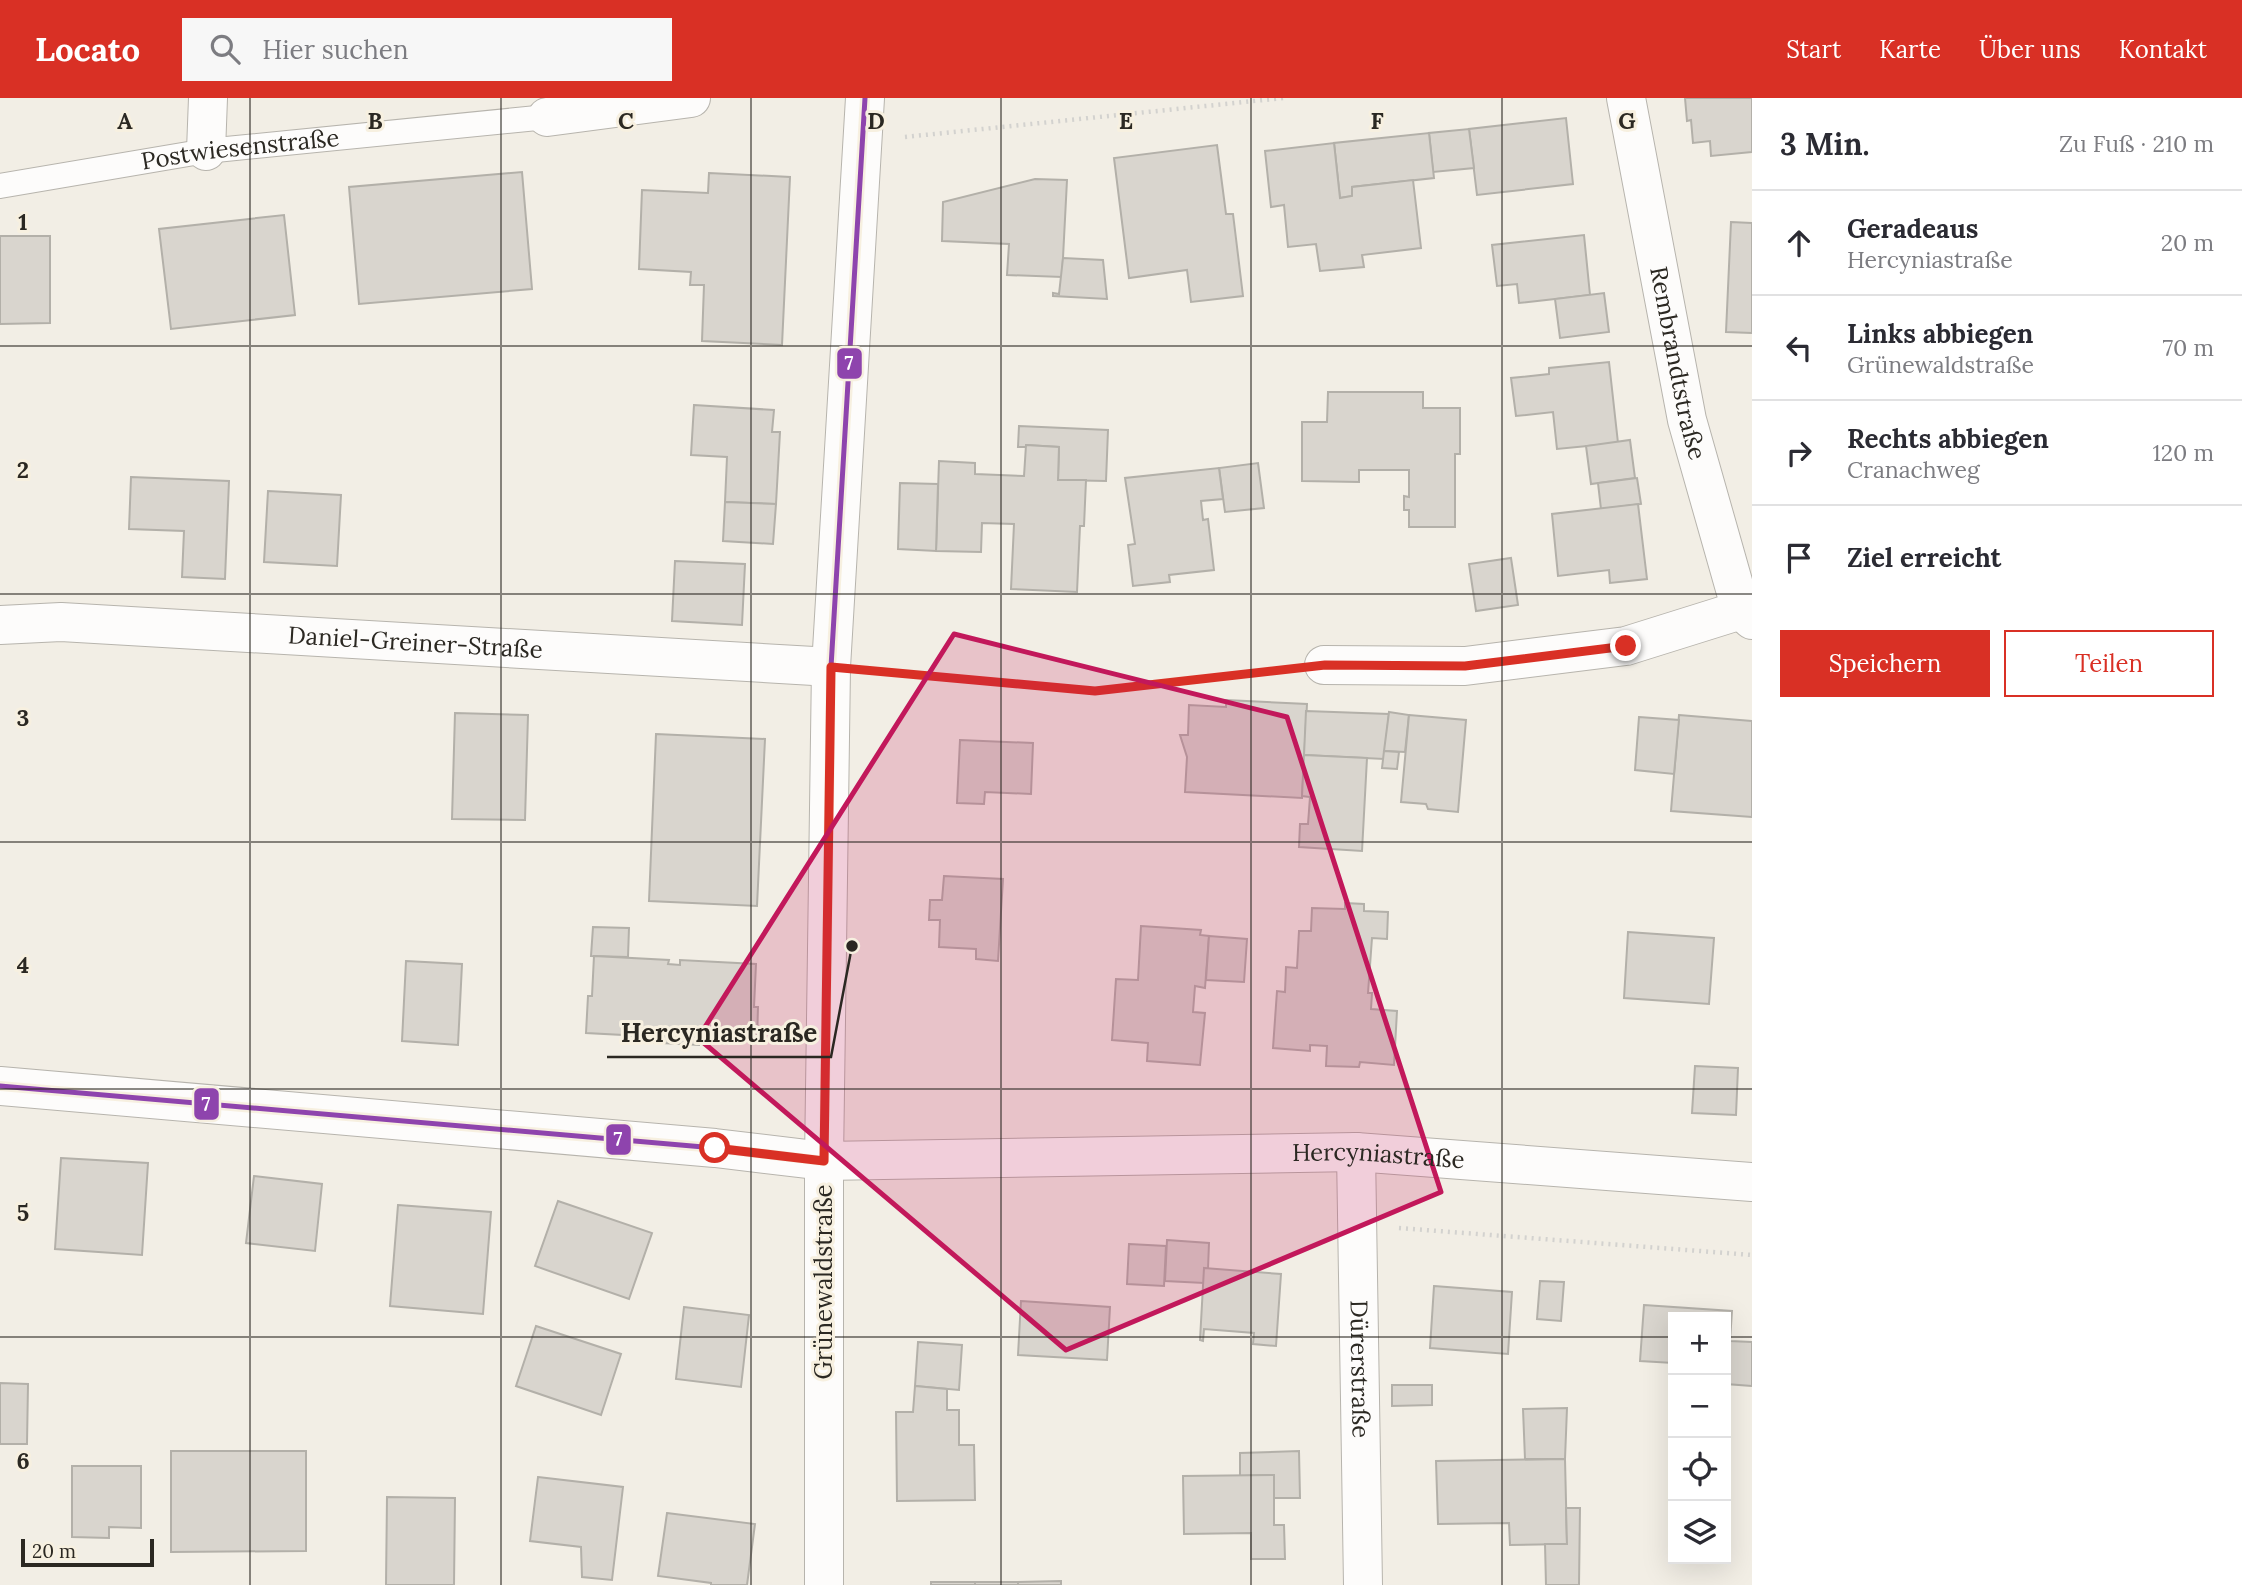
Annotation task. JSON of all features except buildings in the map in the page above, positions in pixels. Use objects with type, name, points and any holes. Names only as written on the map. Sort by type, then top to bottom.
[{"type":"street","points":[[206,151],[208,98]]},
{"type":"street","name":"Postwiesenstraße","points":[[547,117],[691,98]]},
{"type":"street","name":"Grünewaldstraße","points":[[824,1585],[824,1161],[831,667],[865,98]]},
{"type":"street","name":"Rembrandtstraße","points":[[1626,98],[1688,420],[1746,615]]},
{"type":"street","points":[[1325,665],[1465,666],[1626,646],[1746,615]]},
{"type":"street","name":"Daniel-Greiner-Straße","points":[[0,625],[61,622],[831,667]]},
{"type":"street","name":"Hercyniastraße","points":[[0,1086],[715,1148],[824,1161],[1356,1152],[1752,1182]]},
{"type":"street","name":"Dürerstraße","points":[[1356,1152],[1363,1585]]},
{"type":"lane","name":"Postwiesenstraße","points":[[0,186],[206,151],[547,117]]},
{"type":"path","points":[[862,142],[1283,98]]},
{"type":"path","points":[[831,667],[1095,691],[1325,665]]},
{"type":"path","points":[[1356,1224],[1752,1255]]},
{"type":"highlighted area","points":[[954,634],[1287,717],[1441,1192],[1066,1350],[698,1038]]},
{"type":"transit line","name":"7","points":[[824,1161],[831,667],[865,98]]},
{"type":"transit line","name":"7","points":[[0,1086],[715,1148],[824,1161]]},
{"type":"place","name":"Hercyniastraße","points":[[852,946]]},
{"type":"route","points":[[715,1148],[824,1161],[831,667],[1095,691],[1325,665],[1465,666],[1626,646]]}]
